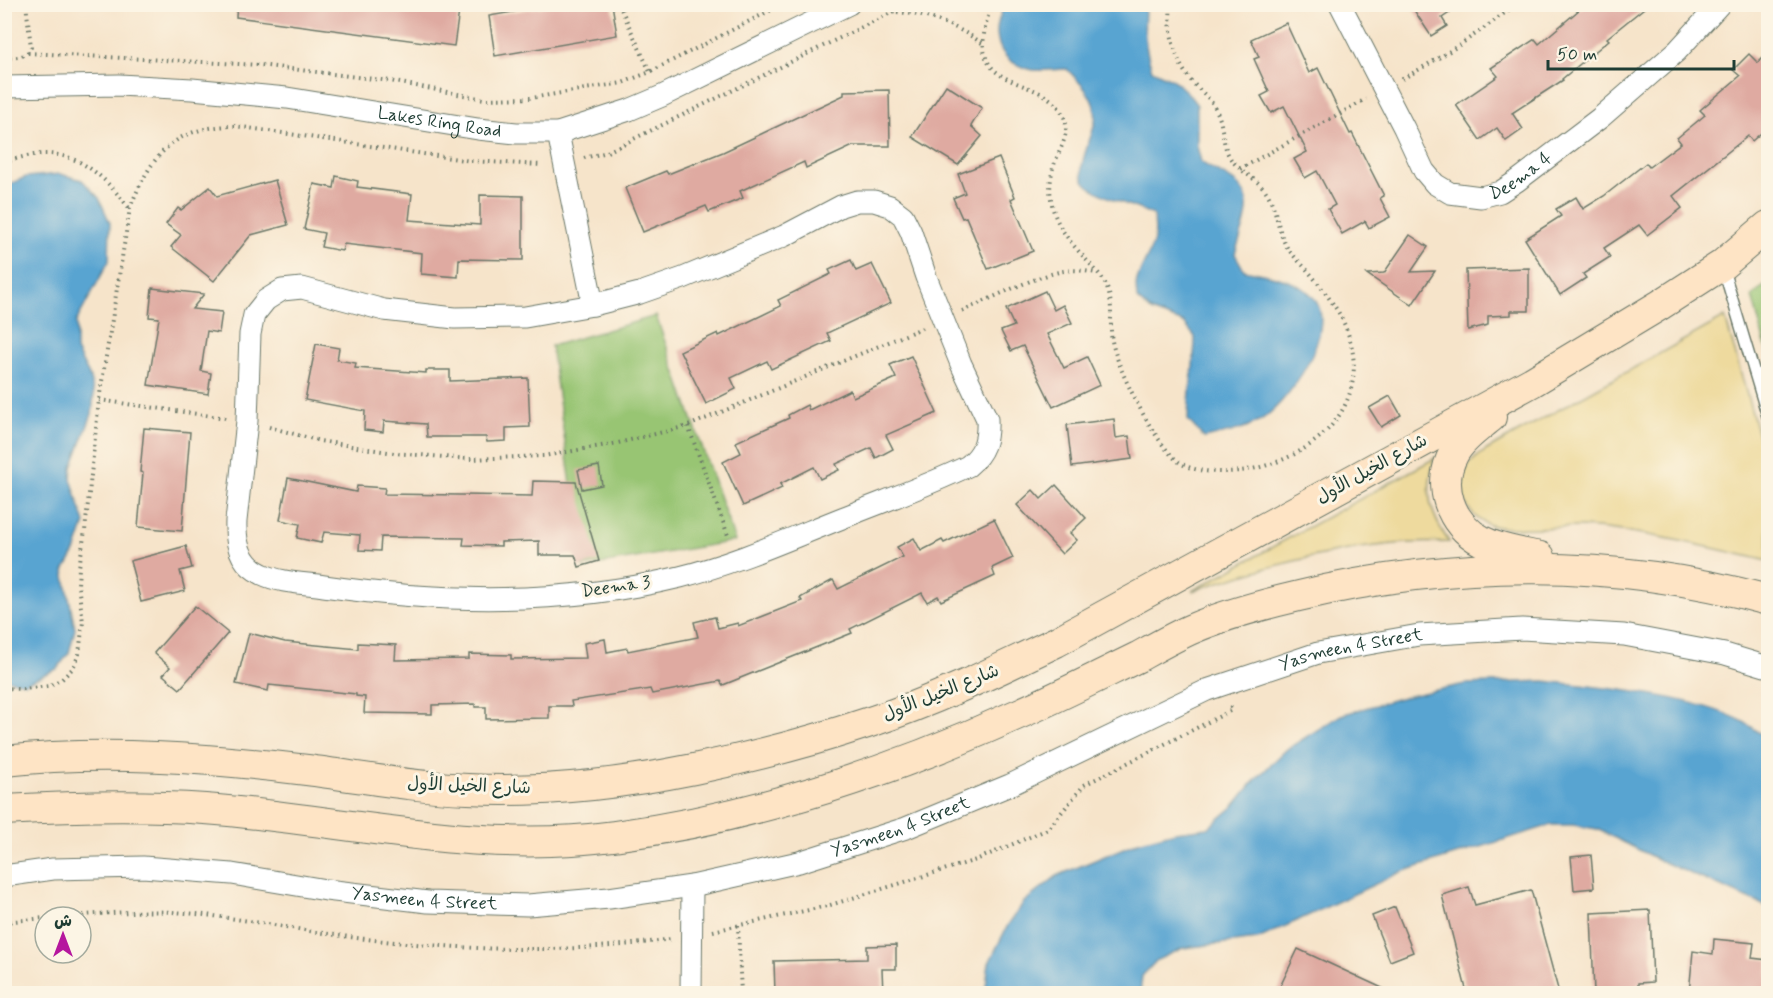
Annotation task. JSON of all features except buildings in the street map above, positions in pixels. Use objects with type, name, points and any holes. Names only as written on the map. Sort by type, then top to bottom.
[{"type":"main road","name":"شارع الخيل الأول","points":[[4,761],[106,756],[210,760],[306,770],[402,784],[470,789],[538,789],[606,784],[673,773],[761,754],[869,723],[995,672],[1175,578],[1532,382],[1722,265],[1768,226]]},
{"type":"main road","points":[[1532,382],[1468,436],[1454,452],[1447,472],[1446,493],[1452,513],[1465,530],[1482,541],[1590,569]]},
{"type":"main road","points":[[4,810],[107,805],[207,809],[473,841],[543,842],[613,836],[751,809],[819,791],[885,769],[1015,716],[1196,627],[1272,603],[1350,584],[1429,573],[1510,568],[1590,569],[1677,579],[1768,600]]},
{"type":"street","name":"Lakes Ring Road","points":[[4,87],[119,85],[192,89],[297,99],[478,129],[516,133],[558,133],[629,110],[662,96],[849,4]]},
{"type":"street","name":"Deema 4","points":[[1340,4],[1424,171],[1435,184],[1450,193],[1481,197],[1500,192],[1517,181],[1600,118],[1677,51],[1720,4]]},
{"type":"street","points":[[558,133],[593,305]]},
{"type":"street","name":"Deema 3","points":[[857,201],[874,201],[890,206],[903,216],[943,319],[987,419],[988,434],[984,448],[977,458],[957,472],[737,561],[680,577],[620,588],[516,597],[410,595],[358,591],[261,574],[249,565],[239,552],[235,537],[247,421],[250,334],[254,315],[266,300],[282,290],[302,288],[384,310],[455,318],[525,317],[593,305],[639,293],[726,262],[784,236],[841,206],[857,201]]},
{"type":"street","name":"Yasmeen 4 Street","points":[[4,876],[53,869],[143,867],[232,874],[326,890],[429,902],[528,905],[609,898],[692,886],[799,862],[906,828],[1010,785],[1207,690],[1318,653],[1419,635],[1522,629],[1624,635],[1725,654],[1768,667]]},
{"type":"street","points":[[691,993],[692,886]]},
{"type":"lane","points":[[1722,265],[1768,417]]},
{"type":"path","points":[[4,58],[22,57],[31,47],[26,4]]},
{"type":"path","points":[[619,4],[662,96]]},
{"type":"path","points":[[28,53],[259,65],[390,81],[484,99],[531,98],[622,83],[650,72],[783,4]]},
{"type":"path","points":[[4,688],[23,689],[49,686],[62,679],[73,668],[79,654],[83,622],[78,567],[88,509],[99,400],[130,208],[153,162],[171,144],[190,132],[212,126],[235,126],[471,161],[518,165],[565,164],[607,152],[909,4]]},
{"type":"path","points":[[992,4],[982,43],[988,61],[1000,76],[1047,97],[1059,107],[1065,121],[1066,136],[1053,168],[1050,187],[1052,206],[1058,224],[1106,284],[1110,297],[1112,340],[1125,380],[1163,445],[1182,465],[1220,472],[1244,470],[1267,465],[1290,456],[1326,431],[1340,415],[1350,396],[1355,377],[1354,355],[1339,314],[1288,249],[1281,236],[1274,205],[1265,190],[1230,157],[1217,111],[1208,97],[1183,70],[1175,53],[1171,34],[1171,4]]},
{"type":"path","points":[[894,12],[932,18],[950,24],[982,43]]},
{"type":"path","points":[[4,163],[41,154],[68,157],[92,168],[112,185],[130,208]]},
{"type":"path","points":[[99,400],[247,421],[320,441],[394,453],[469,459],[544,456],[618,443],[688,426],[1048,274],[1065,270],[1082,270],[1098,274]]},
{"type":"path","points":[[688,426],[737,561]]},
{"type":"path","points":[[4,922],[33,919]]},
{"type":"path","points":[[738,926],[741,993]]},
{"type":"green space","points":[[1768,283],[1768,356],[1752,296]]},
{"type":"green space","points":[[656,316],[735,541],[583,567],[551,346]]},
{"type":"sand","points":[[1725,317],[1768,470],[1768,561],[1677,540],[1607,529],[1507,528],[1487,524],[1472,513],[1464,497],[1463,479],[1471,462],[1485,451]]},
{"type":"sand","points":[[1435,458],[1430,482],[1430,502],[1437,521],[1449,542],[1401,543],[1343,551],[1267,568],[1192,591]]},
{"type":"water","points":[[1005,5],[1146,5],[1145,38],[1152,70],[1173,80],[1197,105],[1197,146],[1201,162],[1237,184],[1246,199],[1244,227],[1235,254],[1244,270],[1285,280],[1304,289],[1317,303],[1321,317],[1314,351],[1305,369],[1281,402],[1257,422],[1238,430],[1204,438],[1188,420],[1195,337],[1184,323],[1151,311],[1137,299],[1137,280],[1155,234],[1153,215],[1104,195],[1089,186],[1083,179],[1083,161],[1095,119],[1091,99],[1067,69],[1033,70],[1011,61],[1004,54],[997,36],[1000,16]]},
{"type":"water","points":[[60,174],[82,180],[99,198],[110,223],[109,261],[76,322],[76,350],[89,375],[94,394],[92,414],[72,467],[71,479],[85,523],[75,552],[64,571],[75,629],[69,653],[57,669],[25,683],[4,679],[5,186],[26,177]]},
{"type":"water","points":[[1544,681],[1619,690],[1697,704],[1742,721],[1768,739],[1768,907],[1659,860],[1597,829],[1573,825],[1551,825],[1401,872],[1258,939],[1183,948],[1157,960],[1142,976],[1140,993],[985,993],[989,963],[1008,925],[1024,902],[1057,876],[1138,842],[1175,832],[1208,828],[1234,806],[1256,779],[1287,749],[1341,715],[1400,698],[1465,684]]}]
